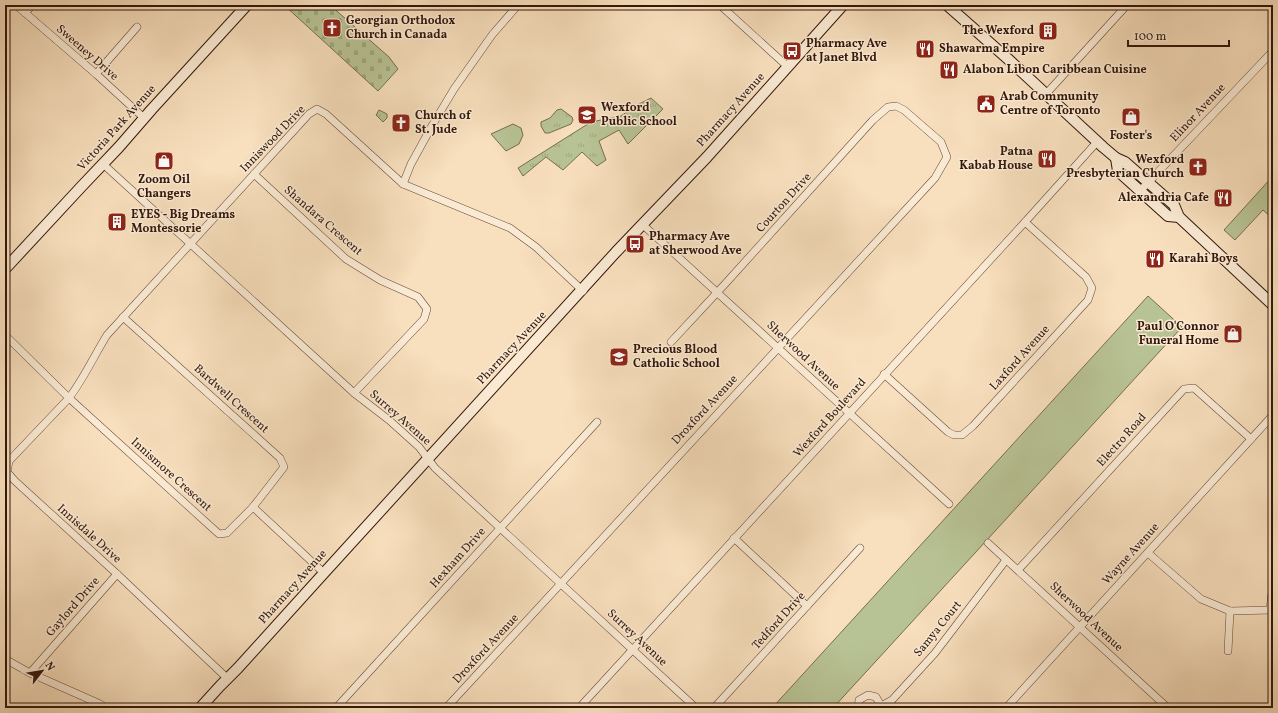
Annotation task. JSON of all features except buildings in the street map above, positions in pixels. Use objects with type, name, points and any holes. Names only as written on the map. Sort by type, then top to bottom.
[{"type":"street","name":"Sweeney Drive","points":[[16,5],[96,74],[144,118]]},
{"type":"street","points":[[25,13],[32,5]]},
{"type":"street","name":"Victoria Park Avenue","points":[[5,269],[103,164],[247,5]]},
{"type":"street","points":[[403,184],[411,164],[454,89],[492,35],[518,5]]},
{"type":"street","points":[[720,5],[787,66]]},
{"type":"street","name":"Pharmacy Avenue","points":[[200,708],[642,224],[707,157],[843,5]]},
{"type":"street","points":[[947,5],[1097,142],[1116,158],[1126,162],[1174,205],[1179,217],[1273,305]]},
{"type":"street","points":[[1046,94],[1127,5]]},
{"type":"street","points":[[96,74],[137,27]]},
{"type":"street","name":"Elinor Avenue","points":[[1140,191],[1273,51]]},
{"type":"street","name":"Courton Drive","points":[[671,342],[873,120],[888,107],[896,106],[904,110],[920,124]]},
{"type":"street","name":"Inniswood Drive","points":[[69,398],[85,375],[107,335],[309,114],[317,109],[326,114],[403,184],[510,228],[536,247],[582,291]]},
{"type":"street","name":"Droxford Avenue","points":[[446,708],[934,178],[947,156],[941,142],[920,124]]},
{"type":"street","name":"Wexford Boulevard","points":[[579,708],[1097,142]]},
{"type":"street","points":[[1116,158],[1118,171],[1168,216],[1179,217]]},
{"type":"street","name":"Surrey Avenue","points":[[103,164],[354,393],[389,420],[419,447],[435,468],[696,708]]},
{"type":"street","name":"Shandara Crescent","points":[[254,174],[346,260],[380,280],[418,297],[427,309],[424,319],[354,393]]},
{"type":"street","name":"Laxford Avenue","points":[[884,374],[948,432],[954,435],[962,435],[973,426],[1088,300],[1092,288],[1086,277],[1025,222]]},
{"type":"street","name":"Sherwood Avenue","points":[[642,224],[949,504]]},
{"type":"street","name":"Bardwell Crescent","points":[[123,318],[280,458],[284,467],[252,507]]},
{"type":"street","name":"Innismore Crescent","points":[[5,335],[69,398],[219,534],[228,533],[252,507]]},
{"type":"street","name":"Electro Road","points":[[1018,570],[1184,389],[1194,388],[1251,439]]},
{"type":"street","name":"Innisdale Drive","points":[[69,398],[9,461],[7,472],[228,679]]},
{"type":"street","name":"Wayne Avenue","points":[[1006,708],[1273,415]]},
{"type":"street","name":"Hexham Drive","points":[[336,708],[597,422]]},
{"type":"street","points":[[252,507],[324,573]]},
{"type":"street","points":[[734,538],[807,606]]},
{"type":"street","name":"Sherwood Avenue","points":[[988,543],[1168,708]]},
{"type":"street","name":"Tedford Drive","points":[[714,708],[860,548]]},
{"type":"street","points":[[1148,553],[1200,599],[1230,611],[1271,610],[1273,584]]},
{"type":"street","name":"Samya Court","points":[[858,708],[859,700],[868,695],[876,697],[880,707],[892,700],[935,653],[1006,560]]},
{"type":"street","name":"Gaylord Drive","points":[[30,673],[117,574]]},
{"type":"street","points":[[1228,651],[1230,611]]},
{"type":"street","points":[[5,659],[30,673],[106,708]]},
{"type":"green space","points":[[284,5],[330,5],[389,57],[398,69],[378,91]]},
{"type":"green space","points":[[651,98],[663,109],[628,144],[619,130],[599,141],[606,160],[597,166],[582,152],[563,170],[546,157],[523,176],[518,168],[591,122],[621,116],[635,106]]},
{"type":"green space","points":[[561,109],[572,117],[573,120],[571,124],[549,133],[545,133],[541,126],[541,122],[550,118],[557,110]]},
{"type":"green space","points":[[379,110],[387,114],[387,118],[383,122],[376,115]]},
{"type":"green space","points":[[513,124],[521,128],[523,135],[519,144],[506,151],[491,134]]},
{"type":"green space","points":[[1273,176],[1273,219],[1263,210],[1235,240],[1224,230]]},
{"type":"green space","points":[[1148,296],[1182,327],[833,708],[772,708]]},
{"type":"place","name":"Georgian Orthodox Church in Canada","points":[[332,28]]},
{"type":"place","name":"The Wexford","points":[[1048,31]]},
{"type":"place","name":"Shawarma Empire","points":[[925,49]]},
{"type":"place","name":"Pharmacy Ave at Janet Blvd","points":[[792,51]]},
{"type":"place","name":"Alabon Libon Caribbean Cuisine","points":[[949,70]]},
{"type":"place","name":"Arab Community Centre of Toronto","points":[[986,104]]},
{"type":"place","name":"Wexford Public School","points":[[587,115]]},
{"type":"place","name":"Foster's","points":[[1131,117]]},
{"type":"place","name":"Church of St. Jude","points":[[401,123]]},
{"type":"place","name":"Patna Kabab House","points":[[1047,159]]},
{"type":"place","name":"Zoom Oil Changers","points":[[164,161]]},
{"type":"place","name":"Wexford Presbyterian Church","points":[[1198,167]]},
{"type":"place","name":"Alexandria Cafe","points":[[1223,198]]},
{"type":"place","name":"EYES - Big Dreams Montessorie","points":[[117,222]]},
{"type":"place","name":"Pharmacy Ave at Sherwood Ave","points":[[635,244]]},
{"type":"place","name":"Karahi Boys","points":[[1155,259]]},
{"type":"place","name":"Paul O'Connor Funeral Home","points":[[1233,334]]},
{"type":"place","name":"Precious Blood Catholic School","points":[[619,357]]}]
